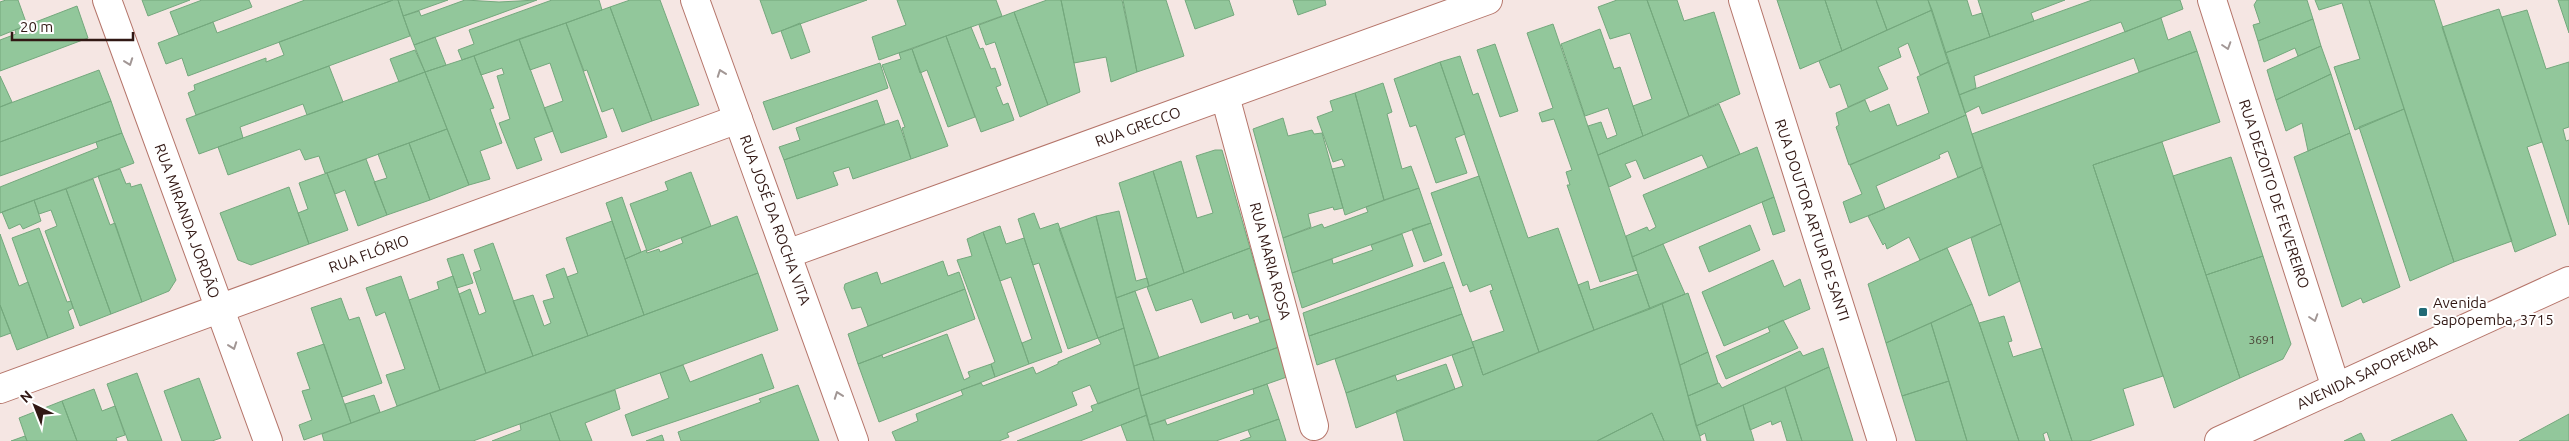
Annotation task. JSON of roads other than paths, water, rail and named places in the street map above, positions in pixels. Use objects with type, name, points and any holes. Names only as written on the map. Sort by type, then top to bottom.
[{"type":"street","name":"RUA MIRANDA JORDÃO","points":[[106,0],[268,441]]},
{"type":"street","name":"RUA JOSÉ DA ROCHA VITA","points":[[694,0],[854,441]]},
{"type":"street","name":"RUA GRECCO","points":[[787,254],[1488,0]]},
{"type":"street","name":"RUA DOUTOR ARTUR DE SANTI","points":[[1743,0],[1882,441]]},
{"type":"street","name":"RUA DEZOITO DE FEVEREIRO","points":[[2212,0],[2336,388]]},
{"type":"street","name":"RUA MARIA ROSA","points":[[1225,96],[1314,426]]},
{"type":"street","name":"RUA FLÓRIO","points":[[0,389],[738,119]]},
{"type":"street","name":"AVENIDA SAPOPEMBA","points":[[2219,441],[2569,281]]},
{"type":"place","name":"Avenida Sapopemba, 3715","points":[[2423,312]]}]
